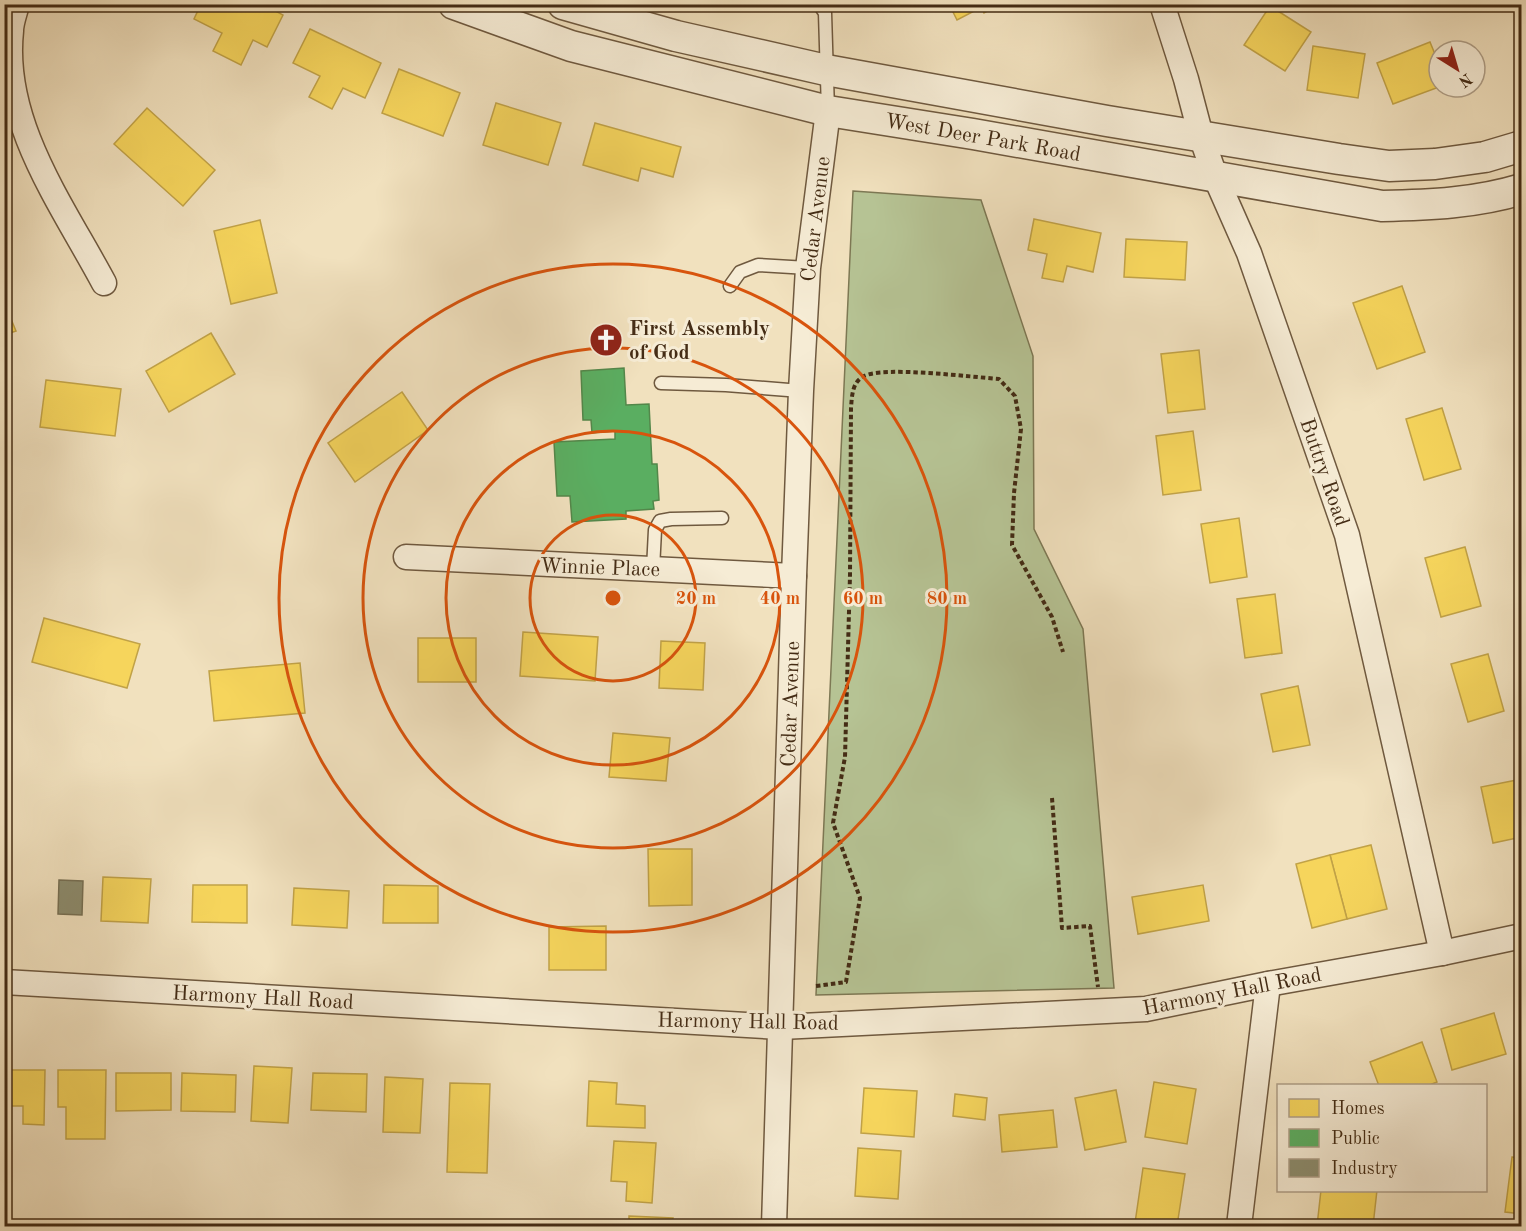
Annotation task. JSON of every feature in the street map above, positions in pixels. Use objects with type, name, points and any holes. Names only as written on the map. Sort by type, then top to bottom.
[{"type":"street","points":[[17,4],[11,30],[10,56],[13,87],[24,130],[42,170],[104,283]]},
{"type":"street","name":"West Deer Park Road","points":[[454,4],[571,46],[828,111],[973,134],[1382,206],[1443,204],[1496,197],[1521,189]]},
{"type":"street","name":"West Deer Park Road","points":[[563,4],[676,36],[826,70],[1107,121],[1339,159],[1389,166],[1435,164],[1485,157],[1521,146]]},
{"type":"street","name":"Buttry Road","points":[[1162,4],[1215,176],[1249,253],[1347,535],[1442,953]]},
{"type":"street","name":"Cedar Avenue","points":[[774,1227],[801,390],[808,268],[828,111]]},
{"type":"street","name":"Winnie Place","points":[[406,556],[794,576]]},
{"type":"street","name":"Harmony Hall Road","points":[[4,982],[781,1027],[1146,1009],[1521,936]]},
{"type":"street","points":[[1239,1227],[1268,984]]},
{"type":"lane","points":[[736,4],[746,4]]},
{"type":"lane","points":[[819,4],[825,13],[828,111]]},
{"type":"lane","points":[[730,286],[740,272],[758,265],[808,268]]},
{"type":"lane","points":[[661,383],[801,390]]},
{"type":"lane","points":[[653,569],[656,530],[660,521],[722,519]]},
{"type":"path","points":[[816,986],[846,982],[860,898],[833,823],[845,757],[850,575],[851,408],[853,387],[863,376],[884,371],[999,379],[1016,396],[1022,429],[1014,493],[1012,545],[1052,617],[1064,652]]},
{"type":"path","points":[[1052,798],[1062,928],[1090,926],[1100,1011]]},
{"type":"green space","points":[[853,191],[981,200],[1033,356],[1034,529],[1083,629],[1114,988],[816,995]]},
{"type":"building: Homes","points":[[201,4],[263,4],[283,15],[267,47],[253,40],[241,65],[213,51],[222,33],[194,19]]},
{"type":"building: Homes","points":[[949,4],[980,4],[982,7],[957,20]]},
{"type":"building: Homes","points":[[980,4],[1000,4],[984,13]]},
{"type":"building: Homes","points":[[1270,6],[1311,32],[1285,71],[1244,45]]},
{"type":"building: Homes","points":[[310,29],[381,63],[365,98],[343,88],[332,109],[309,97],[320,76],[293,63]]},
{"type":"building: Homes","points":[[1427,43],[1427,91],[1393,104],[1377,63]]},
{"type":"building: Homes","points":[[1313,46],[1365,54],[1358,98],[1307,90]]},
{"type":"building: Homes","points":[[399,69],[460,93],[443,136],[382,113]]},
{"type":"building: Homes","points":[[496,103],[561,123],[548,165],[483,145]]},
{"type":"building: Homes","points":[[147,108],[215,170],[183,206],[114,144]]},
{"type":"building: Homes","points":[[595,123],[681,147],[673,177],[641,168],[638,181],[583,165]]},
{"type":"building: Homes","points":[[1034,219],[1101,233],[1093,272],[1067,266],[1063,282],[1042,278],[1047,254],[1028,250]]},
{"type":"building: Homes","points":[[260,220],[277,293],[231,304],[214,231]]},
{"type":"building: Homes","points":[[1126,239],[1187,242],[1185,280],[1124,277]]},
{"type":"building: Homes","points":[[1402,286],[1425,352],[1377,369],[1353,303]]},
{"type":"building: Homes","points":[[4,302],[16,331],[4,335]]},
{"type":"building: Homes","points":[[211,333],[235,374],[169,412],[146,371]]},
{"type":"building: Homes","points":[[1199,350],[1205,409],[1168,413],[1161,354]]},
{"type":"building: Homes","points":[[46,380],[121,389],[115,436],[40,427]]},
{"type":"building: Homes","points":[[402,392],[428,430],[355,482],[328,443]]},
{"type":"building: Homes","points":[[1442,408],[1461,469],[1424,480],[1406,419]]},
{"type":"building: Homes","points":[[1193,431],[1201,490],[1163,495],[1156,436]]},
{"type":"building: Homes","points":[[1239,518],[1247,577],[1210,583],[1201,524]]},
{"type":"building: Homes","points":[[1465,547],[1481,606],[1441,617],[1425,558]]},
{"type":"building: Homes","points":[[1275,594],[1282,653],[1245,658],[1237,599]]},
{"type":"building: Homes","points":[[44,618],[140,644],[127,688],[32,662]]},
{"type":"building: Homes","points":[[523,632],[598,637],[595,681],[520,676]]},
{"type":"building: Homes","points":[[418,638],[476,638],[476,682],[418,682]]},
{"type":"building: Homes","points":[[661,641],[705,643],[703,690],[659,688]]},
{"type":"building: Homes","points":[[1488,654],[1504,711],[1468,722],[1451,664]]},
{"type":"building: Homes","points":[[300,663],[305,713],[214,721],[209,671]]},
{"type":"building: Homes","points":[[1298,686],[1310,745],[1273,752],[1261,694]]},
{"type":"building: Homes","points":[[613,733],[670,738],[666,781],[609,777]]},
{"type":"building: Homes","points":[[1522,779],[1522,837],[1493,843],[1481,787]]},
{"type":"building: Homes","points":[[1371,845],[1387,909],[1347,919],[1330,855]]},
{"type":"building: Homes","points":[[648,849],[692,849],[692,905],[649,906]]},
{"type":"building: Homes","points":[[1330,855],[1347,919],[1312,928],[1296,864]]},
{"type":"building: Homes","points":[[103,877],[151,879],[148,923],[101,921]]},
{"type":"building: Homes","points":[[193,885],[247,885],[247,923],[192,922]]},
{"type":"building: Homes","points":[[384,885],[438,886],[438,923],[383,923]]},
{"type":"building: Homes","points":[[1203,885],[1209,921],[1138,934],[1132,897]]},
{"type":"building: Homes","points":[[294,888],[349,891],[347,928],[292,925]]},
{"type":"building: Homes","points":[[606,926],[606,970],[549,970],[549,927]]},
{"type":"building: Homes","points":[[1494,1013],[1506,1054],[1452,1070],[1441,1029]]},
{"type":"building: Homes","points":[[1422,1042],[1437,1082],[1432,1084],[1378,1084],[1370,1062]]},
{"type":"building: Homes","points":[[254,1066],[292,1068],[288,1123],[251,1121]]},
{"type":"building: Homes","points":[[4,1070],[45,1070],[44,1125],[23,1124],[23,1106],[4,1106]]},
{"type":"building: Homes","points":[[58,1070],[106,1070],[105,1139],[66,1139],[66,1107],[58,1107]]},
{"type":"building: Homes","points":[[116,1073],[171,1073],[171,1110],[116,1111]]},
{"type":"building: Homes","points":[[182,1073],[236,1075],[235,1112],[181,1111]]},
{"type":"building: Homes","points":[[313,1073],[367,1074],[366,1112],[311,1110]]},
{"type":"building: Homes","points":[[385,1077],[423,1079],[420,1133],[383,1132]]},
{"type":"building: Homes","points":[[1522,1077],[1522,1132],[1515,1131]]},
{"type":"building: Homes","points":[[589,1081],[617,1083],[616,1104],[645,1106],[645,1128],[587,1126]]},
{"type":"building: Homes","points":[[1154,1082],[1196,1089],[1187,1144],[1145,1137]]},
{"type":"building: Homes","points":[[450,1083],[490,1084],[487,1173],[447,1172]]},
{"type":"building: Homes","points":[[864,1088],[917,1091],[914,1137],[861,1133]]},
{"type":"building: Homes","points":[[1116,1090],[1126,1142],[1085,1150],[1075,1098]]},
{"type":"building: Homes","points":[[955,1094],[987,1098],[985,1120],[953,1116]]},
{"type":"building: Homes","points":[[1053,1110],[1057,1147],[1002,1152],[999,1115]]},
{"type":"building: Homes","points":[[614,1141],[656,1143],[652,1203],[626,1201],[627,1182],[611,1181]]},
{"type":"building: Homes","points":[[858,1148],[901,1151],[898,1199],[855,1196]]},
{"type":"building: Homes","points":[[1512,1157],[1522,1158],[1522,1214],[1505,1212]]},
{"type":"building: Homes","points":[[1143,1168],[1185,1174],[1177,1226],[1135,1223]]},
{"type":"building: Homes","points":[[1321,1192],[1377,1192],[1373,1226],[1317,1226]]},
{"type":"building: Homes","points":[[629,1216],[673,1218],[672,1226],[629,1226]]},
{"type":"building: Public","points":[[624,368],[626,405],[649,404],[652,464],[657,464],[659,500],[653,501],[654,509],[626,511],[626,519],[572,522],[570,496],[557,496],[554,442],[615,439],[615,431],[592,433],[591,420],[583,420],[581,371]]},
{"type":"building: Industry","points":[[59,880],[83,881],[82,915],[58,914]]},
{"type":"place","name":"First Assembly of God","points":[[606,340]]}]
